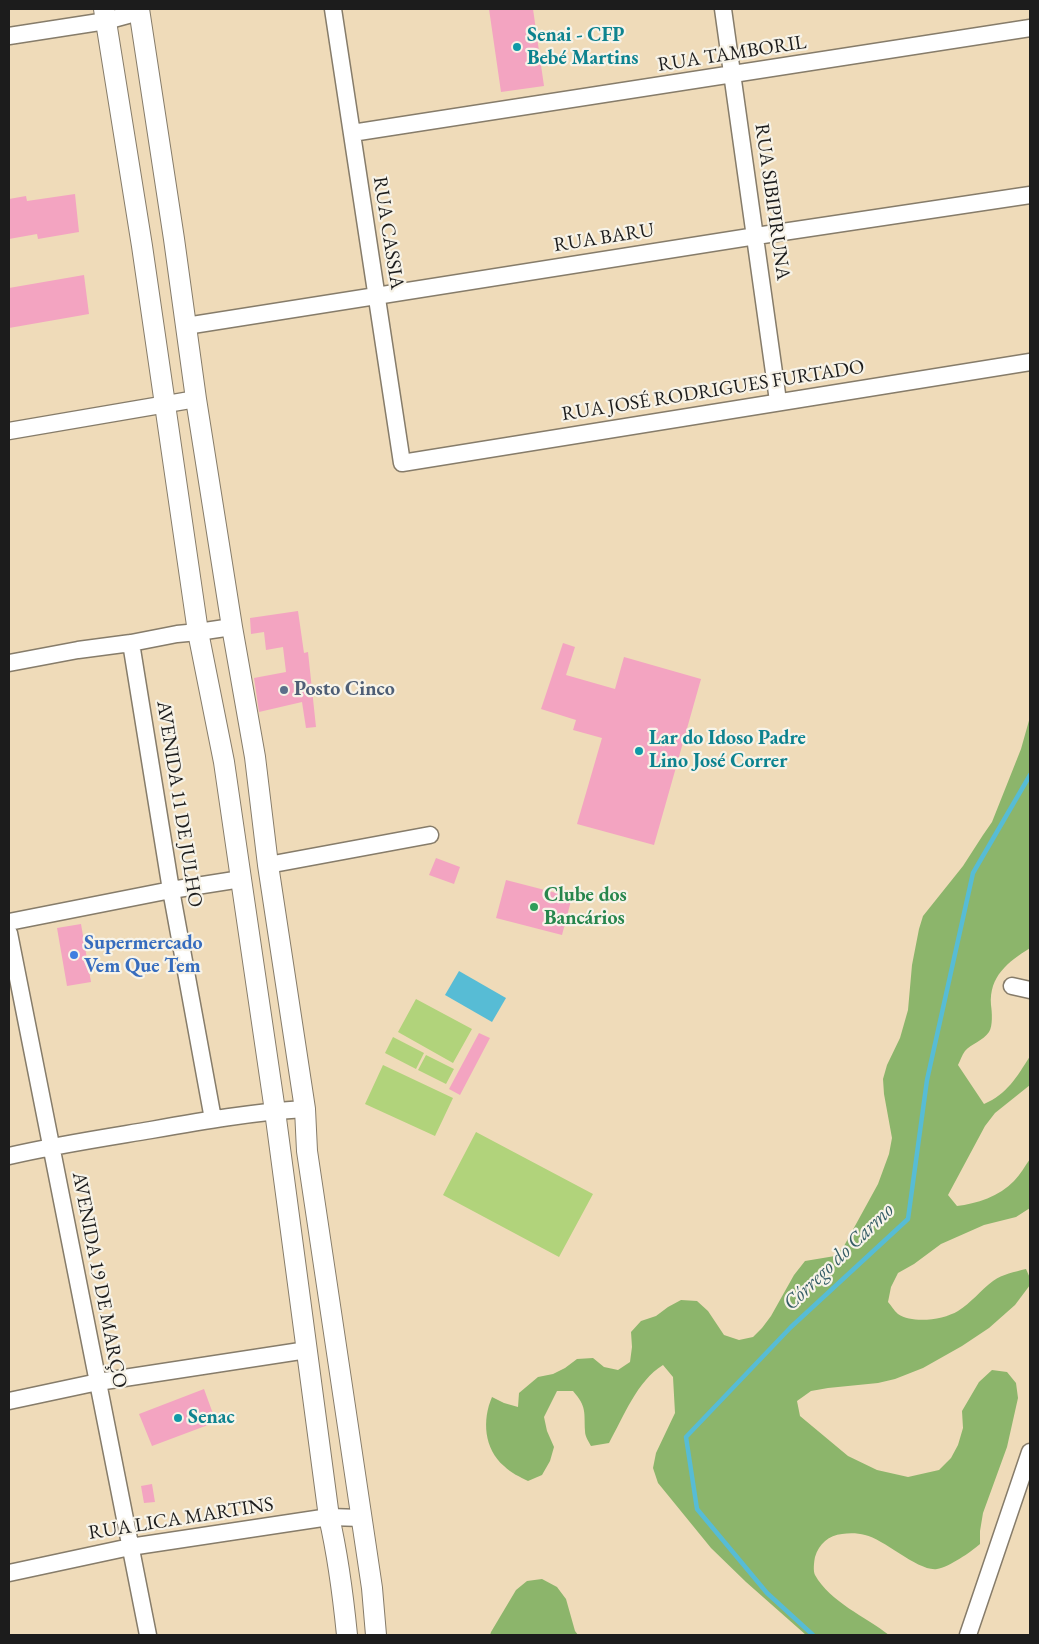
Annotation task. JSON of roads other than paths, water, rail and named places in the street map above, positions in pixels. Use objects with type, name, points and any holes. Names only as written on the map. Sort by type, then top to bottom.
[{"type":"main road","points":[[139,9],[196,399],[232,627],[255,757],[268,865],[305,1109],[307,1151],[372,1588],[376,1635]]},
{"type":"main road","points":[[105,15],[142,246],[198,632],[224,762],[275,1111],[329,1517],[335,1542],[347,1635]]},
{"type":"main road","points":[[224,762],[255,757]]},
{"type":"street","points":[[9,36],[105,15],[128,15],[135,9]]},
{"type":"street","name":"RUA CASSIA","points":[[334,9],[402,463]]},
{"type":"street","name":"RUA SIBIPIRUNA","points":[[723,9],[778,401]]},
{"type":"street","name":"RUA TAMBORIL","points":[[352,133],[732,76],[1030,28]]},
{"type":"street","name":"RUA BARU","points":[[186,326],[756,236],[1030,195]]},
{"type":"street","name":"RUA JOSÉ RODRIGUES FURTADO","points":[[402,463],[778,401],[1030,362]]},
{"type":"street","points":[[9,431],[196,399]]},
{"type":"street","points":[[9,663],[177,634],[232,627]]},
{"type":"street","name":"AVENIDA 11 DE JULHO","points":[[131,643],[171,890],[213,1119]]},
{"type":"street","points":[[268,865],[430,835]]},
{"type":"street","points":[[9,922],[171,890],[241,879]]},
{"type":"street","name":"AVENIDA 19 DE MARÇO","points":[[9,933],[148,1635]]},
{"type":"street","points":[[1012,986],[1030,990]]},
{"type":"street","points":[[9,1156],[51,1146],[213,1119],[305,1109]]},
{"type":"street","points":[[9,1400],[98,1382],[307,1350]]},
{"type":"street","points":[[968,1635],[1030,1452]]},
{"type":"street","name":"RUA LICA MARTINS","points":[[9,1573],[130,1547],[329,1517],[362,1518]]},
{"type":"water","points":[[459,971],[506,998],[492,1022],[445,995]]},
{"type":"waterway","name":"Córrego do Carmo","points":[[813,1635],[767,1593],[697,1509],[686,1437],[791,1327],[908,1219],[927,1080],[973,873],[1030,775]]},
{"type":"place","name":"Senai - CFP Bebé Martins","points":[[517,47]]},
{"type":"place","name":"Posto Cinco","points":[[284,690]]},
{"type":"place","name":"Lar do Idoso Padre Lino José Correr","points":[[639,751]]},
{"type":"place","name":"Clube dos Bancários","points":[[534,907]]},
{"type":"place","name":"Supermercado Vem Que Tem","points":[[74,955]]},
{"type":"place","name":"Senac","points":[[178,1418]]}]
